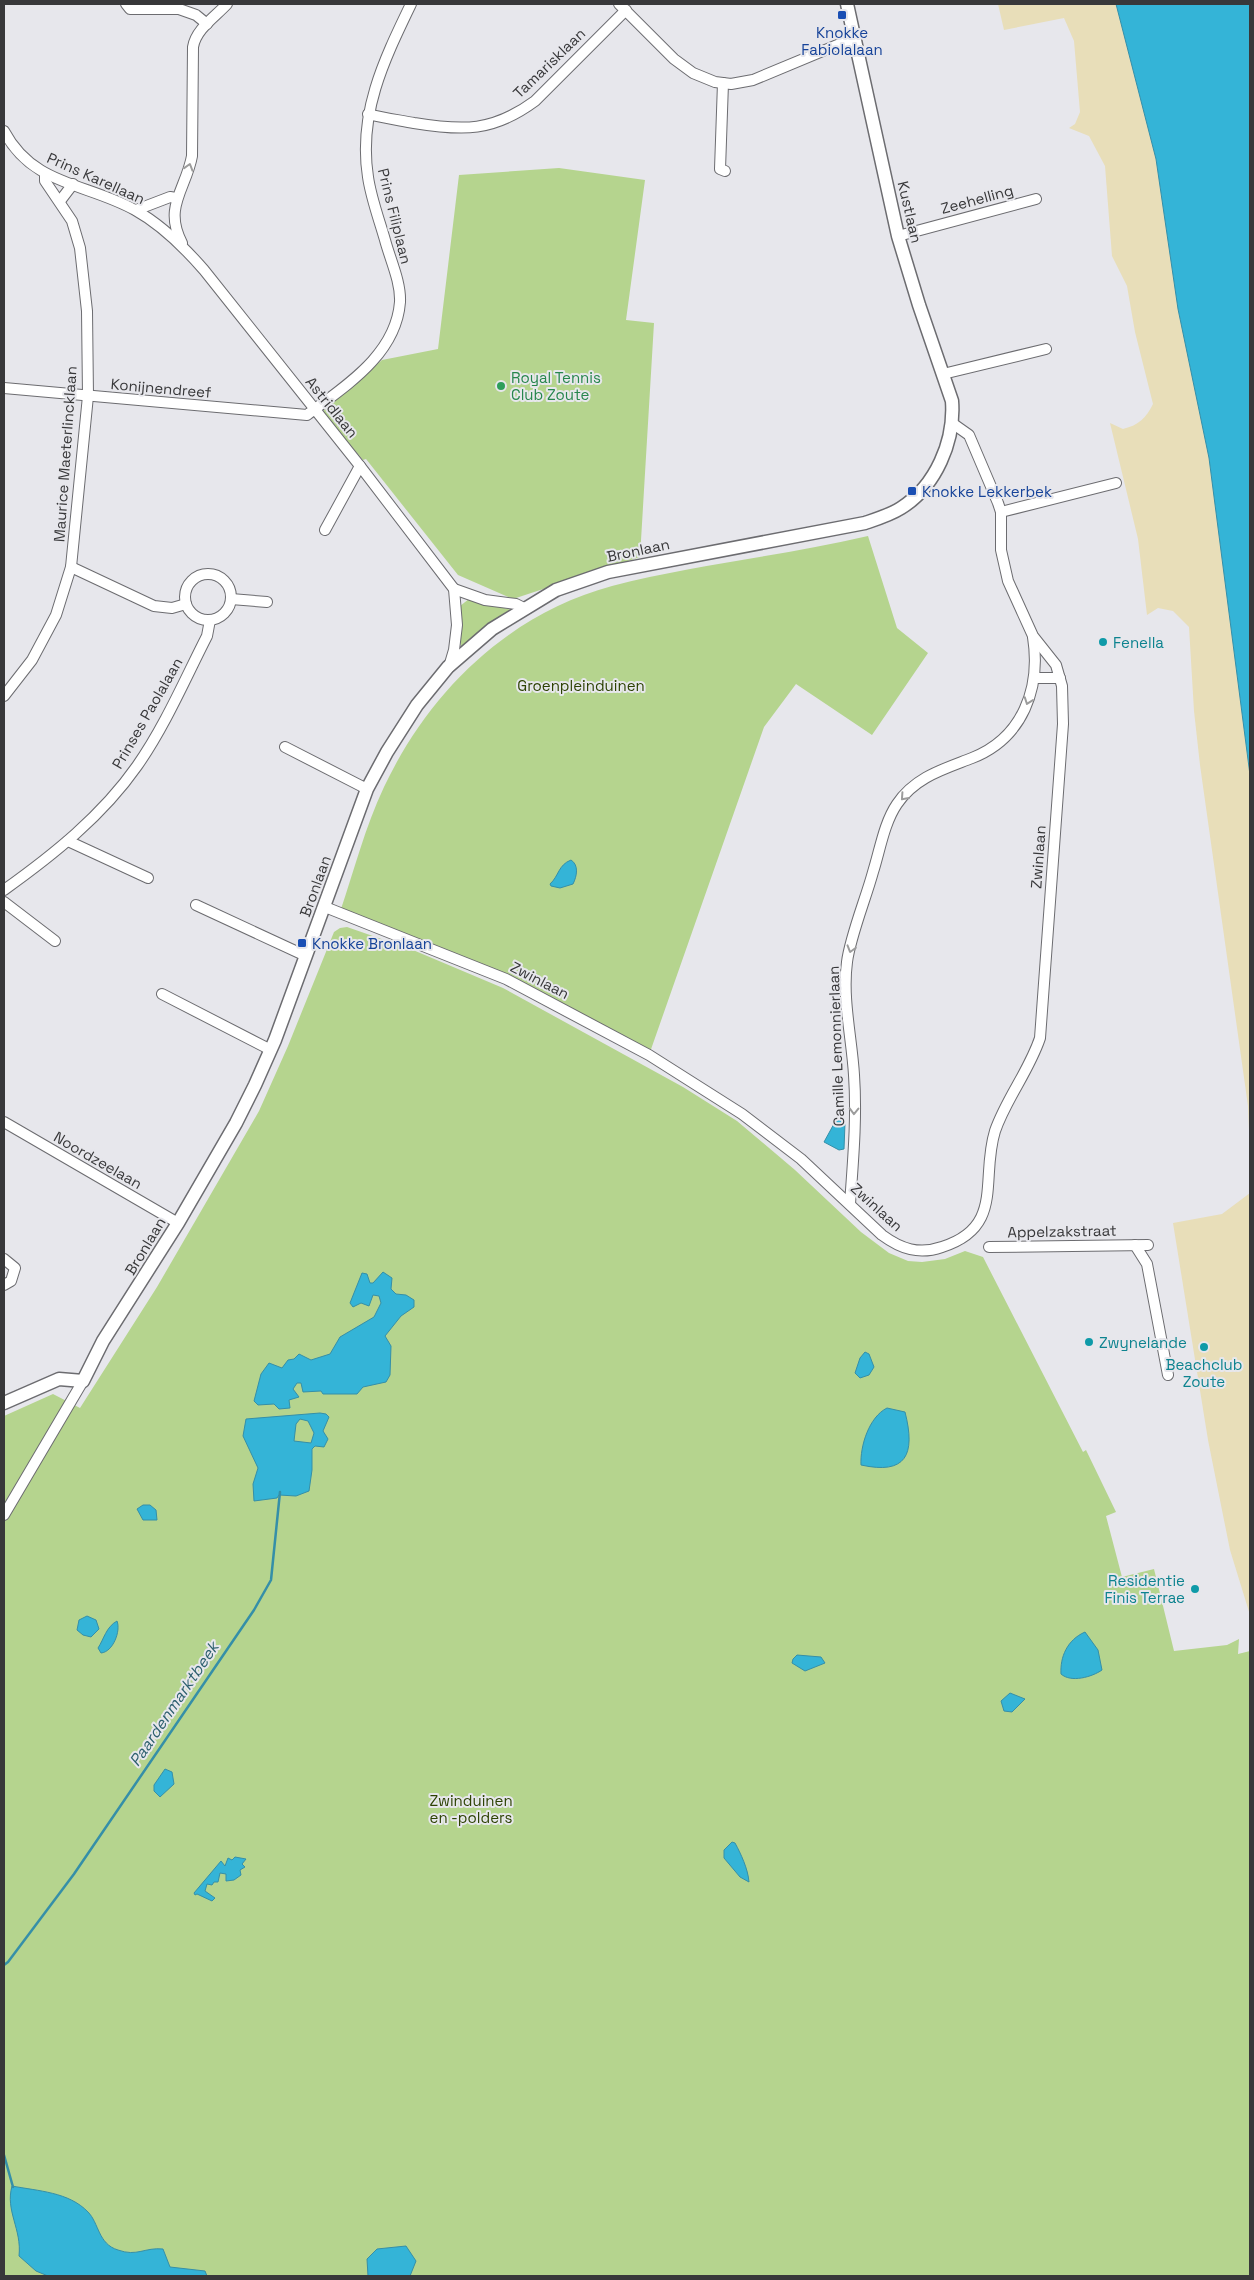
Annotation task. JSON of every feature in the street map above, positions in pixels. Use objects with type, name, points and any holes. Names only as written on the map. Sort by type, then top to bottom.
[{"type":"street","points":[[126,4],[130,9],[187,11],[207,24]]},
{"type":"street","points":[[183,246],[174,218],[176,198],[188,172],[192,156],[194,38],[228,4]]},
{"type":"street","name":"Prins Filiplaan","points":[[314,410],[374,361],[393,333],[397,319],[399,292],[368,178],[368,114],[381,68],[411,4]]},
{"type":"street","name":"Kustlaan","points":[[847,4],[898,236],[952,400],[952,423]]},
{"type":"street","points":[[622,7],[674,59],[693,73],[723,83],[731,84],[753,80],[854,38]]},
{"type":"street","name":"Tamarisklaan","points":[[368,114],[445,128],[474,128],[497,123],[521,111],[535,101],[622,7]]},
{"type":"street","points":[[723,83],[720,169],[725,171]]},
{"type":"street","name":"Prins Karellaan","points":[[4,131],[21,155],[45,175],[73,184],[136,210],[183,246]]},
{"type":"street","name":"Maurice Maeterlincklaan","points":[[4,696],[32,660],[56,615],[71,567],[88,396],[87,321],[83,269],[72,221],[45,181],[45,175]]},
{"type":"street","points":[[60,201],[73,184]]},
{"type":"street","points":[[136,210],[170,197],[176,198]]},
{"type":"street","name":"Zeehelling","points":[[898,236],[1036,199]]},
{"type":"street","name":"Astridlaan","points":[[183,246],[360,466],[454,589]]},
{"type":"street","points":[[942,374],[1046,349]]},
{"type":"street","name":"Konijnendreef","points":[[4,388],[297,416],[307,416],[314,410]]},
{"type":"street","name":"Zwinlaan","points":[[325,906],[506,979],[649,1055],[742,1114],[801,1159],[894,1244],[915,1251],[941,1248],[971,1233],[984,1213],[988,1195],[991,1150],[996,1130],[1029,1069],[1043,1023],[1056,820],[1063,747],[1060,678],[1056,665],[1033,636],[1008,581],[1003,564],[1001,512],[969,435],[952,423]]},
{"type":"street","name":"Bronlaan","points":[[84,1381],[103,1341],[123,1313],[178,1223],[240,1115],[271,1050],[367,789],[416,705],[448,667],[474,643],[524,608],[556,590],[608,572],[865,523],[902,508],[928,483],[945,452],[952,423]]},
{"type":"street","points":[[326,530],[360,466]]},
{"type":"street","points":[[1001,512],[1116,483]]},
{"type":"street","points":[[71,567],[154,606],[172,608],[186,604]]},
{"type":"street","points":[[202,574],[217,575],[228,585],[231,599],[224,613],[210,620],[195,616],[186,604],[186,589],[190,582],[202,574]]},
{"type":"street","points":[[448,667],[454,650],[457,625],[454,589],[485,600],[516,604],[524,608]]},
{"type":"street","points":[[231,599],[268,602]]},
{"type":"street","name":"Prinses Paolalaan","points":[[4,890],[50,858],[110,799],[137,766],[207,636],[210,620]]},
{"type":"street","name":"Camille Lemonnierlaan","points":[[850,1204],[855,1090],[846,992],[847,962],[884,837],[896,804],[916,783],[940,769],[974,757],[995,746],[1010,733],[1021,718],[1035,678],[1036,654],[1033,636]]},
{"type":"street","points":[[1035,678],[1060,678]]},
{"type":"street","points":[[285,747],[367,789]]},
{"type":"street","points":[[68,841],[148,878]]},
{"type":"street","points":[[4,902],[55,941]]},
{"type":"street","points":[[196,905],[306,956]]},
{"type":"street","points":[[162,994],[271,1050]]},
{"type":"street","name":"Noordzeelaan","points":[[4,1122],[178,1223]]},
{"type":"street","name":"Appelzakstraat","points":[[1135,1245],[1147,1264],[1168,1375]]},
{"type":"street","name":"Appelzakstraat","points":[[989,1247],[1148,1245]]},
{"type":"street","points":[[4,1260],[15,1268],[11,1281],[4,1285]]},
{"type":"street","points":[[4,1403],[59,1378],[84,1381],[4,1515]]},
{"type":"green space","name":"Royal Tennis Club Zoute","points":[[559,168],[645,180],[626,320],[654,323],[640,557],[513,599],[458,575],[366,459],[363,460],[322,412],[382,360],[438,349],[459,175]]},
{"type":"green space","name":"Groenpleinduinen","points":[[868,536],[897,628],[928,653],[872,735],[796,684],[764,727],[649,1055],[506,979],[340,912],[371,818],[402,752],[424,719],[448,689],[476,661],[506,637],[539,616],[574,599],[612,586],[644,578]]},
{"type":"green space","points":[[469,599],[512,610],[461,650],[460,606]]},
{"type":"green space","name":"Zwinduinen en -polders","points":[[347,927],[413,950],[503,988],[683,1087],[737,1121],[795,1170],[861,1232],[889,1253],[908,1261],[922,1262],[945,1259],[965,1251],[983,1257],[1083,1452],[1086,1450],[1116,1512],[1106,1516],[1122,1577],[1154,1569],[1174,1651],[1227,1645],[1239,1639],[1238,1654],[1250,1651],[1250,2276],[4,2276],[4,1416],[53,1394],[80,1408],[157,1287],[259,1111],[288,1046],[334,932],[340,928]]},
{"type":"sand","points":[[998,4],[1116,4],[1156,159],[1178,309],[1209,458],[1250,775],[1250,1154],[1248,1106],[1200,765],[1194,711],[1189,627],[1173,611],[1158,608],[1147,615],[1138,539],[1110,423],[1123,429],[1138,423],[1145,417],[1153,404],[1135,332],[1127,286],[1112,256],[1105,166],[1089,136],[1069,128],[1075,124],[1080,112],[1074,41],[1064,18],[1004,30]]},
{"type":"sand","points":[[1250,1193],[1250,1615],[1230,1550],[1208,1440],[1173,1223],[1222,1214]]},
{"type":"water","points":[[1116,4],[1250,4],[1250,775],[1209,458],[1178,309],[1156,159]]},
{"type":"water","points":[[571,860],[574,862],[576,871],[576,878],[573,884],[560,888],[551,886],[550,884],[561,868]]},
{"type":"water","points":[[843,1117],[845,1123],[844,1149],[839,1150],[824,1142],[835,1122]]},
{"type":"water","points":[[383,1272],[392,1278],[391,1289],[396,1294],[406,1295],[414,1300],[414,1307],[401,1316],[385,1336],[391,1346],[390,1375],[386,1382],[363,1387],[357,1394],[323,1394],[321,1391],[303,1392],[301,1383],[297,1383],[293,1389],[299,1397],[289,1400],[290,1408],[279,1409],[274,1404],[258,1405],[254,1401],[261,1374],[269,1363],[282,1368],[288,1360],[294,1359],[299,1354],[311,1360],[330,1354],[340,1337],[374,1317],[381,1303],[379,1296],[373,1295],[369,1306],[361,1303],[353,1307],[350,1303],[362,1273],[367,1274],[370,1283],[373,1283]]},
{"type":"water","points":[[865,1352],[869,1354],[874,1367],[869,1375],[860,1378],[855,1373],[860,1358]]},
{"type":"water","points":[[887,1408],[905,1412],[908,1427],[908,1450],[898,1464],[888,1467],[861,1465],[862,1449],[867,1433],[875,1418]]},
{"type":"water","points":[[320,1413],[326,1414],[329,1417],[323,1431],[328,1439],[324,1447],[315,1446],[312,1449],[309,1491],[296,1496],[279,1495],[277,1498],[254,1501],[253,1484],[258,1468],[243,1436],[246,1419]],"holes":[[[300,1419],[308,1421],[314,1433],[311,1443],[294,1441],[296,1424]]]},
{"type":"water","points":[[143,1505],[150,1505],[156,1510],[157,1520],[143,1520],[137,1509]]},
{"type":"water","points":[[87,1616],[96,1620],[99,1629],[91,1637],[83,1635],[77,1630],[79,1620]]},
{"type":"water","points":[[117,1621],[118,1630],[115,1640],[109,1649],[101,1653],[98,1648],[108,1630]]},
{"type":"water","points":[[1085,1632],[1098,1650],[1102,1670],[1082,1678],[1065,1677],[1061,1674],[1063,1655],[1069,1644]]},
{"type":"water","points":[[797,1655],[821,1657],[825,1663],[805,1671],[792,1663]]},
{"type":"water","points":[[1010,1693],[1025,1699],[1012,1712],[1004,1711],[1001,1701]]},
{"type":"water","points":[[165,1769],[172,1772],[174,1784],[160,1797],[154,1791],[154,1785]]},
{"type":"water","points":[[732,1842],[735,1843],[742,1857],[749,1882],[740,1877],[724,1858],[724,1850]]},
{"type":"water","points":[[235,1857],[246,1859],[242,1864],[245,1867],[240,1870],[241,1875],[234,1880],[226,1881],[226,1874],[220,1873],[218,1882],[214,1882],[212,1885],[207,1884],[205,1891],[215,1898],[212,1901],[197,1894],[195,1895],[194,1893],[221,1861],[225,1866],[228,1858],[232,1860]]},
{"type":"water","points":[[12,2186],[53,2193],[72,2200],[88,2212],[106,2243],[111,2247],[131,2253],[163,2249],[170,2267],[205,2271],[207,2276],[48,2276],[36,2271],[19,2256],[18,2237],[10,2195]]},
{"type":"water","points":[[406,2246],[416,2261],[410,2276],[368,2276],[367,2259],[377,2249]]},
{"type":"waterway","name":"Paardenmarktbeek","points":[[4,1965],[74,1874],[254,1610],[271,1580],[280,1492]]},
{"type":"waterway","name":"Paardenmarktbeek","points":[[4,2155],[13,2187]]},
{"type":"place","name":"Knokke Fabiolalaan","points":[[842,15]]},
{"type":"place","name":"Royal Tennis Club Zoute","points":[[501,386]]},
{"type":"place","name":"Knokke Lekkerbek","points":[[912,491]]},
{"type":"place","name":"Fenella","points":[[1103,642]]},
{"type":"place","name":"Knokke Bronlaan","points":[[302,943]]},
{"type":"place","name":"Zwynelande","points":[[1089,1342]]},
{"type":"place","name":"Beachclub Zoute","points":[[1204,1347]]},
{"type":"place","name":"Residentie Finis Terrae","points":[[1195,1589]]}]
